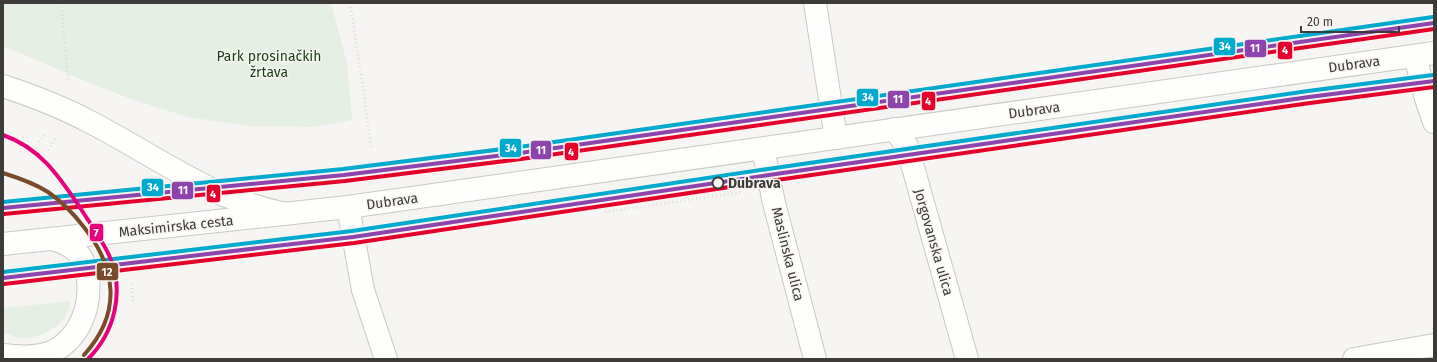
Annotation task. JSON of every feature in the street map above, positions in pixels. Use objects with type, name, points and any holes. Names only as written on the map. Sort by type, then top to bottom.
[{"type":"main road","points":[[815,3],[836,138]]},
{"type":"main road","points":[[1425,54],[1426,99],[1434,122]]},
{"type":"main road","name":"Dubrava","points":[[348,207],[1425,54]]},
{"type":"main road","points":[[3,86],[47,101],[90,122],[175,170],[224,195],[285,214]]},
{"type":"main road","name":"Jorgovanska ulica","points":[[894,129],[907,146],[967,359]]},
{"type":"main road","name":"Maslinska ulica","points":[[764,149],[774,204],[815,359]]},
{"type":"main road","points":[[348,207],[363,290],[386,359]]},
{"type":"main road","name":"Maksimirska cesta","points":[[3,244],[55,240],[348,207]]},
{"type":"main road","points":[[3,355],[18,357],[36,356],[51,352],[62,346],[76,331],[85,313],[89,289],[86,269],[82,259],[75,250],[67,244],[55,240]]},
{"type":"main road","points":[[1354,359],[1434,345]]},
{"type":"path","points":[[61,3],[68,80]]},
{"type":"path","points":[[350,3],[362,81],[370,148]]},
{"type":"path","points":[[39,142],[46,134]]},
{"type":"path","points":[[48,150],[55,139]]},
{"type":"path","points":[[605,212],[746,192]]},
{"type":"path","points":[[132,284],[133,302]]},
{"type":"green space","name":"Park prosinačkih žrtava","points":[[3,3],[331,3],[347,63],[352,120],[314,127],[247,126],[188,117],[131,99],[3,47]]},
{"type":"green space","points":[[70,301],[68,312],[60,323],[43,334],[31,338],[25,338],[16,337],[3,332],[3,308]]},
{"type":"transit line","name":"34","points":[[3,202],[343,169],[519,147],[1433,17]]},
{"type":"transit line","name":"11","points":[[3,208],[344,175],[520,153],[1434,23]]},
{"type":"transit line","name":"4","points":[[4,214],[345,181],[521,159],[1434,29]]},
{"type":"transit line","name":"34","points":[[3,272],[352,231],[1308,91],[1433,75]]},
{"type":"transit line","name":"11","points":[[3,278],[353,237],[1309,97],[1434,81]]},
{"type":"transit line","name":"4","points":[[4,284],[354,243],[770,181],[1310,103],[1434,87]]},
{"type":"transit line","name":"7","points":[[3,135],[28,147],[55,173],[99,236],[109,255],[114,269],[116,283],[117,297],[115,310],[111,324],[105,336],[88,359]]},
{"type":"transit line","name":"12","points":[[3,173],[37,186],[58,199],[83,226],[103,258],[108,274],[110,290],[109,307],[105,323],[96,339],[84,355]]},
{"type":"place","name":"Dubrava","points":[[718,183]]}]
